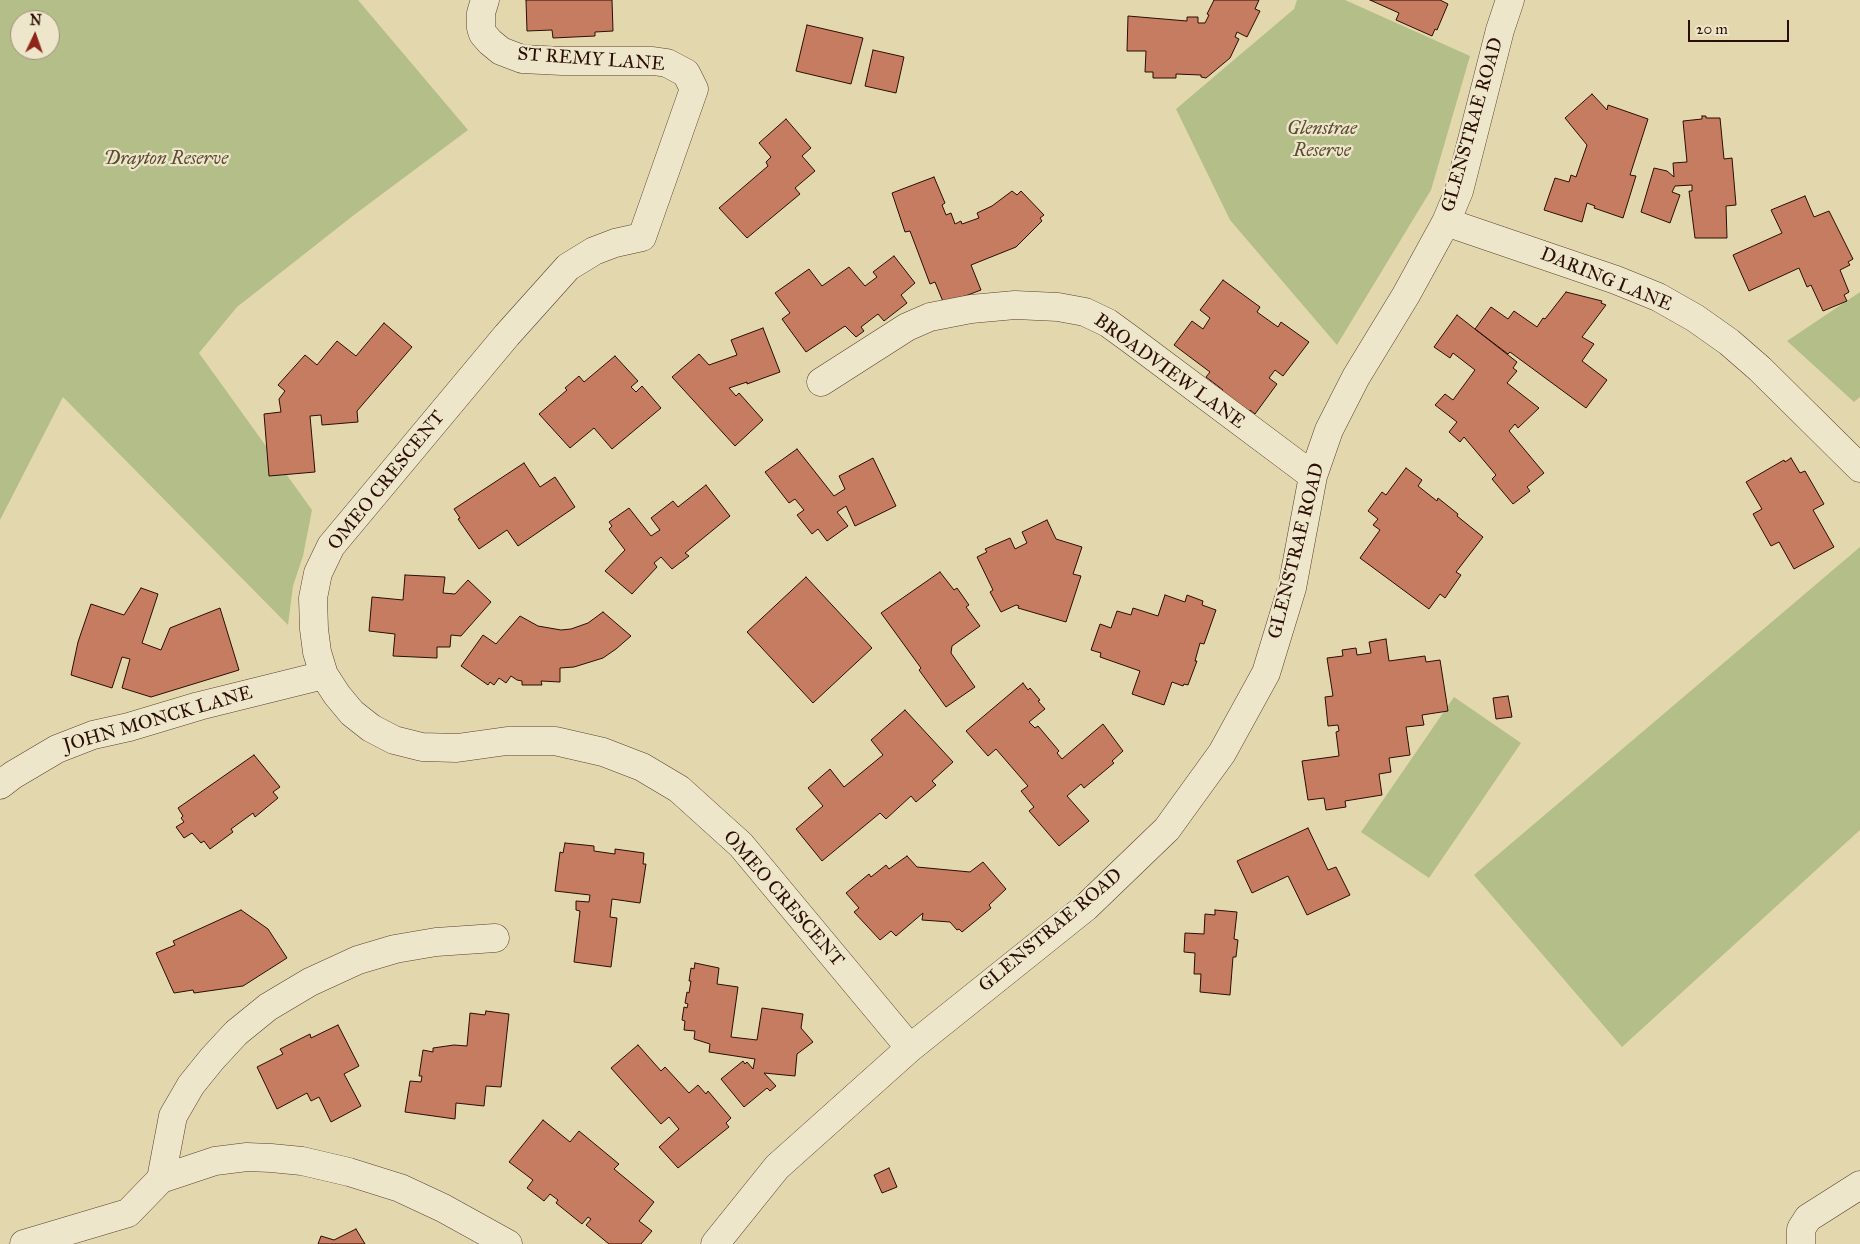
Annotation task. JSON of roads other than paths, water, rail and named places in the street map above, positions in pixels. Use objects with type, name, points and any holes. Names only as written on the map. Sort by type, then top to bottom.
[{"type":"street","name":"ST REMY LANE","points":[[486,0],[481,13],[483,34],[501,51],[522,59],[653,61],[667,63],[686,73],[694,89],[642,237]]},
{"type":"street","name":"GLENSTRAE ROAD","points":[[715,1244],[777,1167],[910,1048],[1086,907],[1166,829],[1222,753],[1266,673],[1292,588],[1312,476],[1329,430],[1356,377],[1406,295],[1446,222],[1461,182],[1500,30],[1510,0]]},
{"type":"street","name":"DARING LANE","points":[[1446,222],[1616,280],[1658,297],[1695,318],[1729,342],[1760,369],[1860,468]]},
{"type":"street","name":"OMEO CRESCENT","points":[[642,237],[615,243],[594,251],[568,267],[507,335],[331,546],[318,573],[312,598],[317,652],[324,675],[352,713],[371,728],[394,740],[422,747],[457,748],[507,741],[555,741],[603,752],[642,767],[679,789],[741,845],[910,1048]]},
{"type":"street","name":"BROADVIEW LANE","points":[[822,382],[907,327],[930,318],[972,309],[1015,305],[1058,307],[1085,312],[1108,323],[1312,476]]},
{"type":"street","name":"JOHN MONCK LANE","points":[[0,785],[13,775],[57,749],[93,735],[130,727],[198,706],[324,675]]},
{"type":"street","points":[[161,1179],[173,1116],[191,1085],[236,1033],[268,1007],[310,982],[358,960],[395,949],[436,942],[495,938]]},
{"type":"street","points":[[24,1244],[128,1213],[161,1179],[223,1160],[246,1158],[271,1158],[302,1162],[349,1172],[400,1188],[443,1208],[508,1244]]},
{"type":"street","points":[[1801,1244],[1801,1229],[1808,1218],[1860,1185]]},
{"type":"park label","name":"Glenstrae Reserve","points":[[1322,140]]},
{"type":"park label","name":"Drayton Reserve","points":[[166,159]]}]
